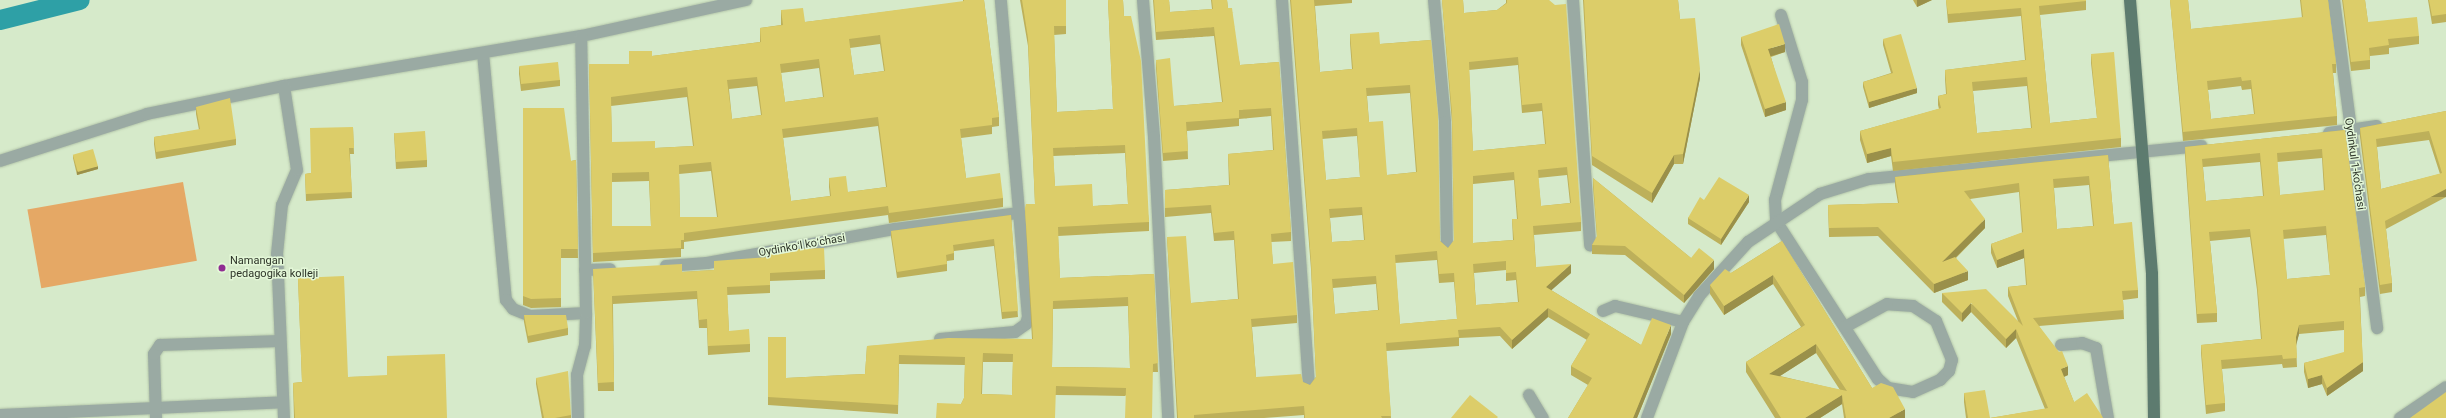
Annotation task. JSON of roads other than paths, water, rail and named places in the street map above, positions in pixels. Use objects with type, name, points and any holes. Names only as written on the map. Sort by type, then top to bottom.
[{"type":"main road","points":[[2130,0],[2145,152],[2155,354],[2154,418]]},
{"type":"street","points":[[0,161],[147,114],[284,86],[581,36],[746,0]]},
{"type":"street","points":[[927,341],[1015,332],[1026,324],[1019,213],[1000,0]]},
{"type":"street","points":[[1143,0],[1154,137],[1168,418]]},
{"type":"street","points":[[1282,0],[1309,386]]},
{"type":"street","points":[[1434,0],[1446,122],[1447,249]]},
{"type":"street","points":[[1573,0],[1590,245]]},
{"type":"street","name":"Oydinkul 1-ko'chasi","points":[[2334,0],[2349,131],[2377,328]]},
{"type":"street","points":[[1782,15],[1802,82],[1802,100],[1775,200],[1776,221],[1878,379],[1888,388],[1913,392],[1940,380],[1949,371],[1952,360],[1936,322],[1913,306],[1886,304],[1845,327]]},
{"type":"street","points":[[578,418],[577,381],[585,346],[586,313],[581,36]]},
{"type":"street","points":[[483,53],[506,300],[516,311],[530,316],[586,313]]},
{"type":"street","points":[[284,86],[297,170],[282,205],[278,229],[280,341],[284,418]]},
{"type":"street","points":[[2318,134],[2349,131],[2386,124]]},
{"type":"street","points":[[1647,418],[1683,322],[1699,296],[1733,257],[1776,221],[1820,194],[1869,179],[2215,145]]},
{"type":"street","name":"Oydinkoʻl koʻchasi","points":[[654,266],[708,263],[896,229],[1019,213]]},
{"type":"street","points":[[585,270],[623,268]]},
{"type":"street","points":[[1603,311],[1615,306],[1683,322]]},
{"type":"street","points":[[156,413],[154,354],[160,345],[280,341]]},
{"type":"street","points":[[2061,344],[2082,343],[2096,348],[2108,418]]},
{"type":"street","points":[[2400,418],[2446,388]]},
{"type":"street","points":[[1529,395],[1543,418]]},
{"type":"street","points":[[0,415],[156,413],[283,402]]},
{"type":"waterway","points":[[0,20],[80,0]]},
{"type":"place","name":"Namangan pedagogika kolleji","points":[[222,268]]}]
